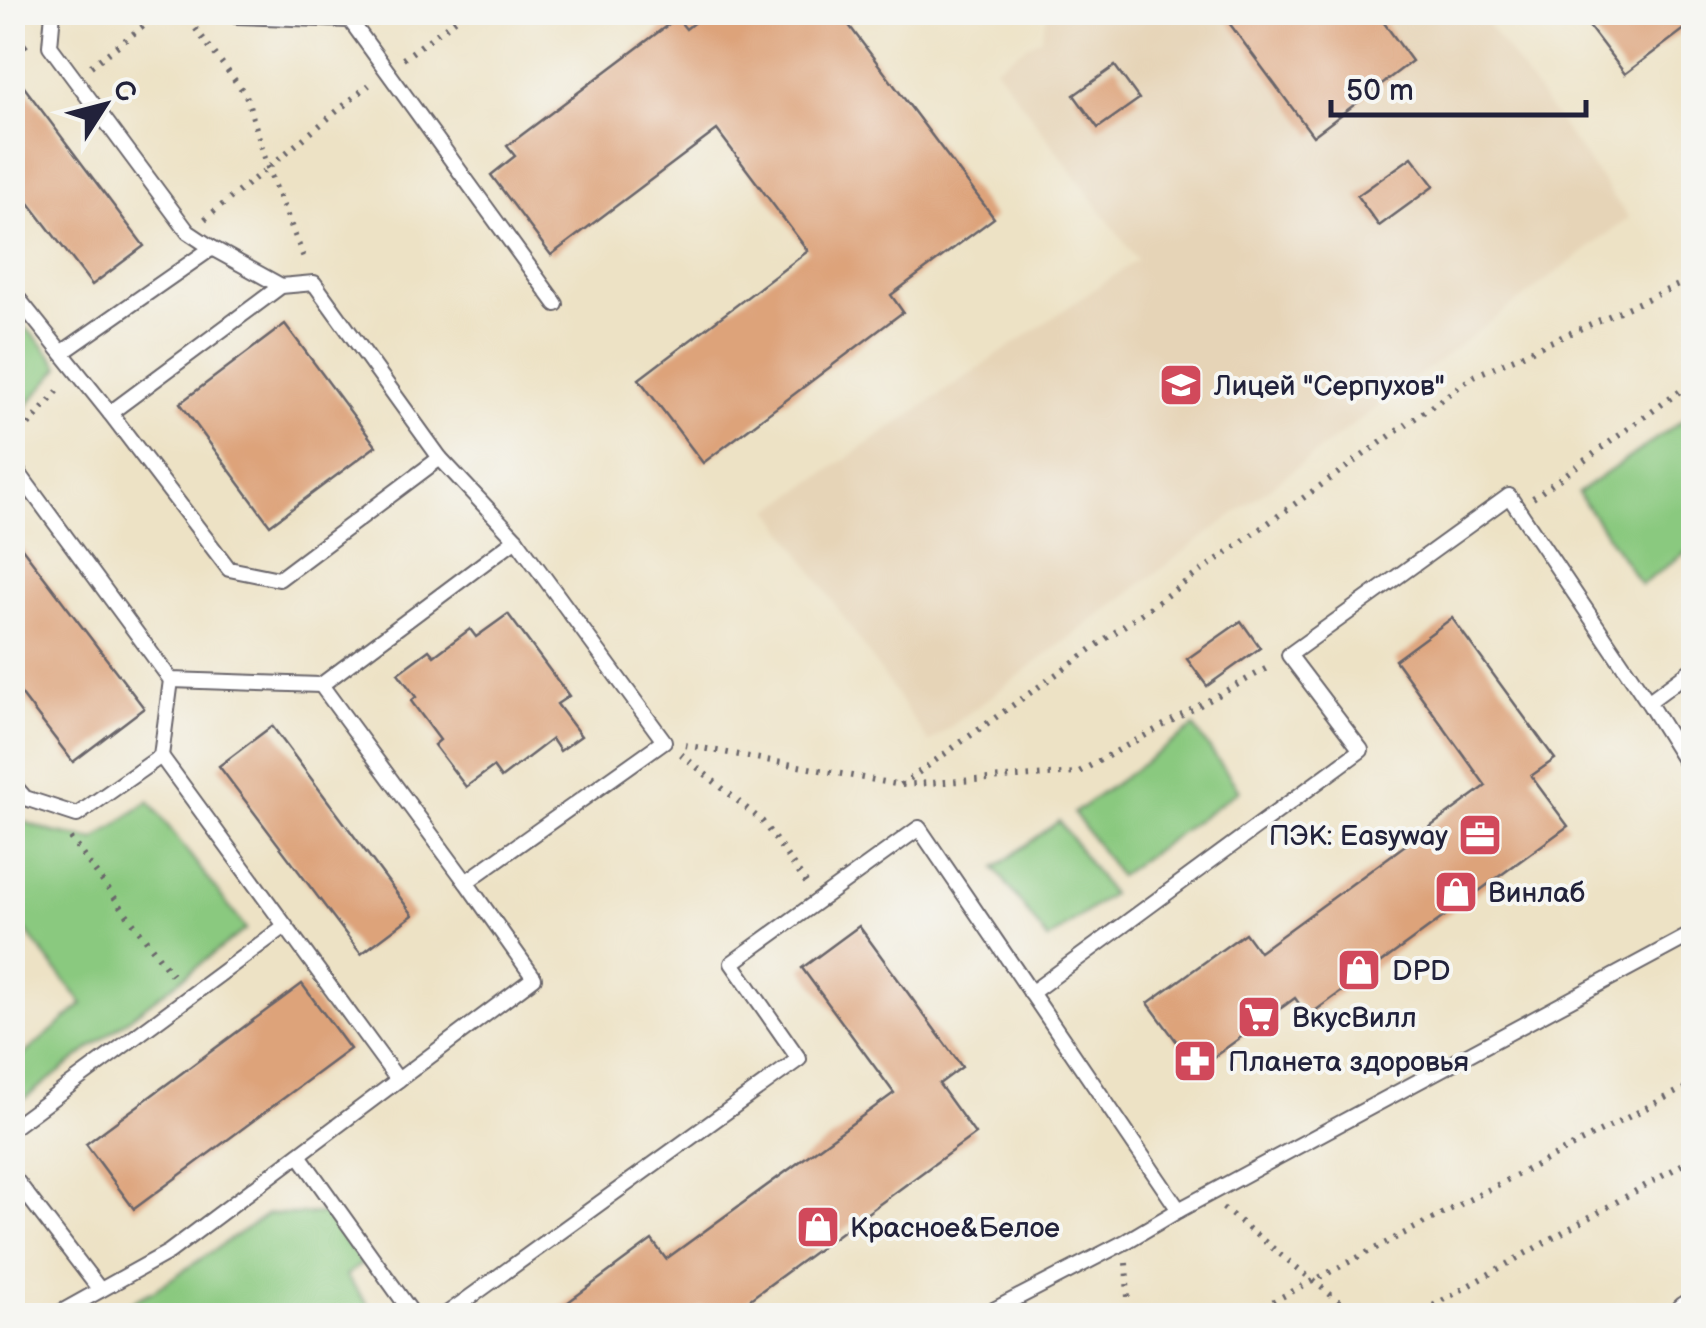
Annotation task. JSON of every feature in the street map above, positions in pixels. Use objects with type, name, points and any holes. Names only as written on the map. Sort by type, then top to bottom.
[{"type":"lane","points":[[52,12],[50,46],[188,232],[280,286]]},
{"type":"lane","points":[[226,12],[236,16],[355,16],[386,70],[556,304]]},
{"type":"lane","points":[[63,352],[212,248]]},
{"type":"lane","points":[[110,414],[280,286],[314,283],[440,458],[516,539],[664,741],[466,882]]},
{"type":"lane","points":[[12,291],[229,569],[279,579],[440,458]]},
{"type":"lane","points":[[14,470],[171,680],[161,756],[398,1080]]},
{"type":"lane","points":[[1031,993],[1361,750],[1289,656],[1509,496],[1694,776]]},
{"type":"lane","points":[[171,680],[322,686],[516,539]]},
{"type":"lane","points":[[1648,702],[1694,668]]},
{"type":"lane","points":[[54,1316],[169,1252],[534,978],[322,686]]},
{"type":"lane","points":[[12,783],[25,798],[77,815],[161,756]]},
{"type":"lane","points":[[444,1316],[799,1059],[732,964],[919,828],[1179,1210]]},
{"type":"lane","points":[[12,1128],[285,926]]},
{"type":"lane","points":[[982,1316],[1126,1242],[1694,932]]},
{"type":"lane","points":[[298,1155],[414,1316]]},
{"type":"lane","points":[[12,1176],[100,1290]]},
{"type":"path","points":[[74,79],[162,12]]},
{"type":"path","points":[[183,12],[246,95],[268,168],[314,283]]},
{"type":"path","points":[[188,232],[386,70],[466,12]]},
{"type":"path","points":[[901,784],[1474,376],[1694,278]]},
{"type":"path","points":[[12,443],[76,370]]},
{"type":"path","points":[[1518,509],[1694,381]]},
{"type":"path","points":[[664,741],[901,784],[1077,773],[1289,656]]},
{"type":"path","points":[[664,741],[762,821],[819,900]]},
{"type":"path","points":[[77,815],[67,834],[188,998]]},
{"type":"path","points":[[1244,1316],[1694,1084]]},
{"type":"path","points":[[1415,1316],[1694,1158]]},
{"type":"path","points":[[1206,1195],[1357,1316]]},
{"type":"path","points":[[1126,1242],[1128,1316]]},
{"type":"shaded area","name":"Лицей \"Серпухов\"","points":[[1048,13],[1480,13],[1629,218],[929,743],[771,510],[1137,260],[995,67],[1041,37]]},
{"type":"green space","points":[[13,321],[33,335],[60,367],[13,422]]},
{"type":"green space","points":[[1693,413],[1693,547],[1641,585],[1578,493]]},
{"type":"green space","points":[[1194,727],[1239,790],[1119,876],[1074,813]]},
{"type":"green space","points":[[149,801],[246,929],[13,1105],[13,1064],[83,1004],[13,914],[13,818],[53,832],[95,840]]},
{"type":"green space","points":[[1059,821],[1111,894],[1048,940],[995,868]]},
{"type":"green space","points":[[268,1214],[325,1214],[362,1263],[346,1276],[376,1315],[105,1315],[153,1291]]},
{"type":"building","points":[[707,12],[839,12],[994,218],[891,295],[903,312],[703,463],[639,379],[808,251],[717,130],[551,255],[491,175],[515,156],[507,146],[677,18],[686,29]]},
{"type":"building","points":[[1221,12],[1376,12],[1412,61],[1313,136]]},
{"type":"building","points":[[1578,12],[1694,12],[1694,22],[1625,74]]},
{"type":"building","points":[[12,27],[27,46],[12,57]]},
{"type":"building","points":[[1115,66],[1139,99],[1098,128],[1074,95]]},
{"type":"building","points":[[12,71],[144,246],[92,285],[12,181]]},
{"type":"building","points":[[1412,157],[1434,186],[1379,226],[1357,196]]},
{"type":"building","points":[[285,324],[376,446],[270,525],[180,403]]},
{"type":"building","points":[[12,535],[144,708],[73,762],[12,682]]},
{"type":"building","points":[[508,614],[569,696],[557,704],[581,736],[560,751],[552,739],[501,778],[493,767],[466,787],[434,745],[440,740],[411,701],[416,697],[398,673],[429,650],[434,656],[470,629],[476,637]]},
{"type":"building","points":[[1452,618],[1555,759],[1531,776],[1568,826],[1308,1016],[1295,998],[1197,1069],[1148,1003],[1245,933],[1259,952],[1486,786],[1395,660]]},
{"type":"building","points":[[1241,621],[1260,648],[1207,686],[1187,659]]},
{"type":"building","points":[[272,726],[413,915],[361,954],[219,766]]},
{"type":"building","points":[[859,926],[962,1067],[939,1084],[975,1134],[727,1316],[709,1316],[702,1306],[688,1316],[559,1316],[556,1311],[652,1240],[666,1259],[894,1093],[802,968]]},
{"type":"building","points":[[302,984],[350,1049],[134,1209],[86,1144]]},
{"type":"place","name":"Лицей \"Серпухов\"","points":[[1181,385]]},
{"type":"place","name":"ПЭК: Easyway","points":[[1480,835]]},
{"type":"place","name":"Винлаб","points":[[1456,892]]},
{"type":"place","name":"DPD","points":[[1359,970]]},
{"type":"place","name":"ВкусВилл","points":[[1259,1017]]},
{"type":"place","name":"Планета здоровья","points":[[1195,1061]]},
{"type":"place","name":"Красное&Белое","points":[[818,1227]]}]
